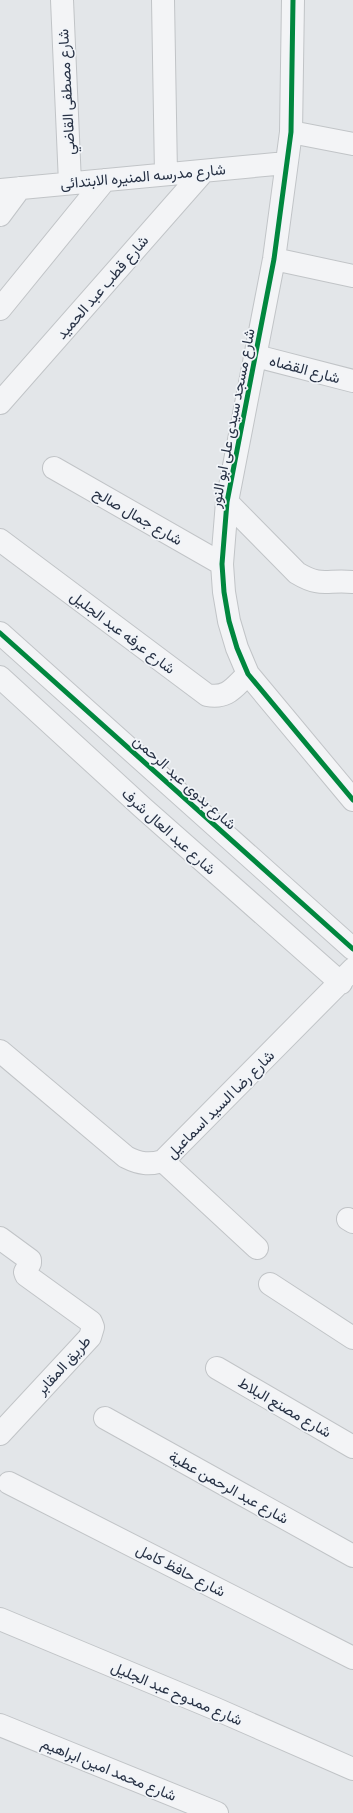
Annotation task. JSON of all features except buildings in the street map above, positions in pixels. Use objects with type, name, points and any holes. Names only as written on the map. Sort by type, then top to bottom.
[{"type":"street","name":"شارع مصطفى القاضي","points":[[62,0],[70,183]]},
{"type":"street","points":[[162,0],[166,174]]},
{"type":"street","name":"شارع مسجد سيدى على ابو النور","points":[[293,0],[291,132],[274,259],[227,502],[222,564],[224,592],[229,621],[237,648],[248,674],[353,800]]},
{"type":"street","points":[[291,132],[353,144]]},
{"type":"street","name":"شارع مدرسه المنيره الابتدائى","points":[[10,189],[286,163]]},
{"type":"street","name":"شارع قطب عبد الحميد","points":[[0,403],[204,171]]},
{"type":"street","points":[[0,310],[105,180]]},
{"type":"street","points":[[0,215],[10,189]]},
{"type":"street","points":[[274,259],[353,276]]},
{"type":"street","name":"شارع القضاه","points":[[256,356],[353,381]]},
{"type":"street","name":"شارع جمال صالح","points":[[54,468],[222,564]]},
{"type":"street","points":[[227,502],[296,572],[309,580],[324,583],[353,582]]},
{"type":"street","name":"شارع عرفه عبد الجليل","points":[[0,540],[207,695],[217,697],[226,694],[248,674]]},
{"type":"street","name":"شارع بدوى عبد الرحمن","points":[[0,633],[353,949]]},
{"type":"street","name":"شارع عبد العال شرف","points":[[0,677],[137,803],[347,976]]},
{"type":"street","name":"شارع رضا السيد اسماعيل","points":[[0,1051],[126,1158],[138,1163],[151,1164],[163,1161],[347,976]]},
{"type":"street","points":[[163,1161],[257,1248]]},
{"type":"street","name":"طريق المقابر","points":[[0,1238],[30,1260],[25,1272],[26,1275],[91,1322],[93,1327],[90,1337],[0,1434]]},
{"type":"street","points":[[270,1284],[353,1338]]},
{"type":"street","name":"شارع مصنع البلاط","points":[[217,1368],[353,1447]]},
{"type":"street","name":"شارع عبد الرحمن عطية","points":[[105,1418],[353,1556]]},
{"type":"street","name":"شارع حافظ كامل","points":[[9,1483],[353,1658]]},
{"type":"street","name":"شارع ممدوح عبد الجليل","points":[[0,1619],[223,1712],[353,1769]]},
{"type":"street","name":"شارع محمد امين ابراهيم","points":[[0,1724],[217,1813]]},
{"type":"cycle path","points":[[293,0],[291,132],[274,259],[227,502],[222,564],[224,592],[229,621],[237,648],[248,674],[353,800]]},
{"type":"cycle path","points":[[0,633],[353,949]]}]
